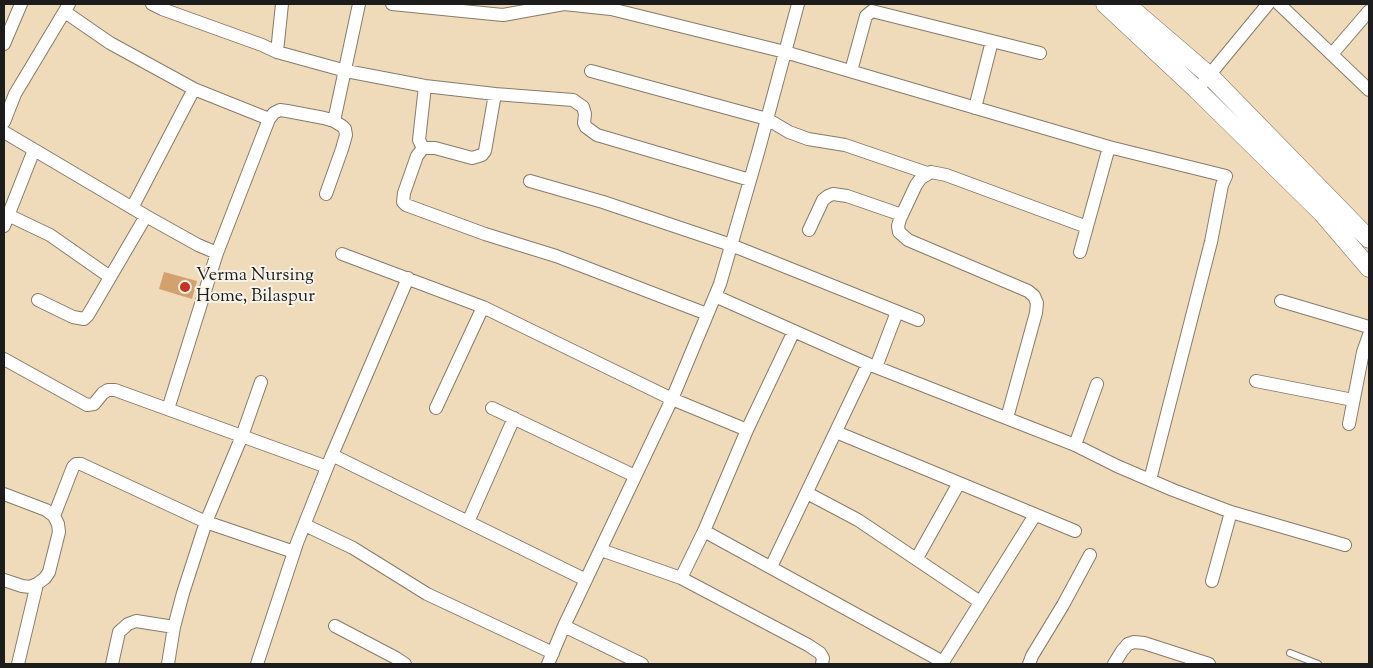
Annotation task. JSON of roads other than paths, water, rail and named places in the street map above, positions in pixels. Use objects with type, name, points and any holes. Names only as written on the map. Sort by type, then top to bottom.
[{"type":"main road","points":[[1106,4],[1198,90],[1322,212],[1369,268]]},
{"type":"main road","points":[[1126,4],[1210,76],[1369,239]]},
{"type":"street","points":[[152,4],[277,52],[346,70],[425,86],[573,100],[583,107],[585,114],[584,123],[596,135],[750,180]]},
{"type":"street","points":[[277,52],[282,4]]},
{"type":"street","points":[[334,121],[359,4]]},
{"type":"street","points":[[392,4],[436,6],[503,15],[532,6],[564,4],[611,6],[785,52],[1109,147],[1226,176],[1222,185],[1211,242],[1150,480]]},
{"type":"street","points":[[305,525],[342,542],[427,594],[551,659],[564,626],[672,399],[715,296],[750,180],[798,4]]},
{"type":"street","points":[[1198,90],[1268,4]]},
{"type":"street","points":[[1279,4],[1369,90]]},
{"type":"street","points":[[4,44],[18,5]]},
{"type":"street","points":[[4,122],[15,94],[67,8],[110,43],[194,89],[269,119]]},
{"type":"street","points":[[851,72],[866,16],[872,11],[1040,53]]},
{"type":"street","points":[[1332,54],[1369,11]]},
{"type":"street","points":[[975,108],[992,41]]},
{"type":"street","points":[[591,72],[767,119],[789,132],[808,139],[845,145],[927,173],[946,175],[1087,227]]},
{"type":"street","points":[[423,148],[419,140],[425,86]]},
{"type":"street","points":[[132,208],[194,89]]},
{"type":"street","points":[[423,148],[435,148],[472,158],[482,155],[486,151],[488,143],[494,94]]},
{"type":"street","points":[[168,410],[217,253],[269,119],[274,113],[280,110],[334,121],[345,129],[346,135],[342,149],[326,194]]},
{"type":"street","points":[[4,132],[146,216],[198,245],[217,253]]},
{"type":"street","points":[[1080,252],[1109,147]]},
{"type":"street","points":[[423,148],[417,156],[404,193],[403,202],[410,207],[556,256],[707,314]]},
{"type":"street","points":[[34,150],[6,220],[50,236],[110,277]]},
{"type":"street","points":[[927,173],[916,185],[898,226],[899,232],[908,240],[1028,291],[1034,296],[1037,303],[1036,313],[1007,418]]},
{"type":"street","points":[[530,182],[603,202],[731,245],[918,320]]},
{"type":"street","points":[[809,230],[823,200],[833,194],[847,196],[902,215]]},
{"type":"street","points":[[38,300],[73,317],[84,319],[146,216]]},
{"type":"street","points":[[342,254],[483,307],[672,399],[747,430]]},
{"type":"street","points":[[257,664],[294,552],[330,461],[408,278]]},
{"type":"street","points":[[715,296],[872,365],[1075,445],[1150,480],[1231,512],[1345,545]]},
{"type":"street","points":[[1281,301],[1369,327]]},
{"type":"street","points":[[436,408],[483,307]]},
{"type":"street","points":[[771,567],[836,432],[872,365],[897,312]]},
{"type":"street","points":[[681,578],[794,330]]},
{"type":"street","points":[[1349,424],[1363,352],[1369,335]]},
{"type":"street","points":[[4,358],[87,405],[94,404],[103,393],[112,389],[242,436],[330,461],[468,522],[586,580]]},
{"type":"street","points":[[1256,381],[1353,400]]},
{"type":"street","points":[[168,664],[174,628],[183,593],[206,522],[242,436],[261,382]]},
{"type":"street","points":[[1075,445],[1097,384]]},
{"type":"street","points":[[492,408],[636,476]]},
{"type":"street","points":[[468,522],[514,418]]},
{"type":"street","points":[[836,432],[1075,531]]},
{"type":"street","points":[[54,516],[72,468],[76,464],[81,464],[206,522],[294,552]]},
{"type":"street","points":[[917,558],[959,483]]},
{"type":"street","points":[[807,493],[858,520],[980,602]]},
{"type":"street","points":[[4,494],[46,510],[54,516],[58,524],[58,540],[49,572],[45,578],[30,587],[4,580]]},
{"type":"street","points":[[1212,580],[1231,512]]},
{"type":"street","points":[[704,530],[943,663],[1035,515]]},
{"type":"street","points":[[601,550],[681,578],[808,645],[820,653],[823,658],[822,664]]},
{"type":"street","points":[[1029,664],[1090,554]]},
{"type":"street","points":[[18,664],[37,584]]},
{"type":"street","points":[[112,664],[119,632],[128,624],[136,621],[174,628]]},
{"type":"street","points":[[335,626],[406,664]]},
{"type":"street","points":[[564,626],[642,664]]},
{"type":"street","points":[[1114,664],[1128,644],[1134,642],[1144,643],[1209,664]]},
{"type":"lane","points":[[1290,653],[1318,664]]},
{"type":"place","name":"Verma Nursing Home, Bilaspur","points":[[185,287]]}]
